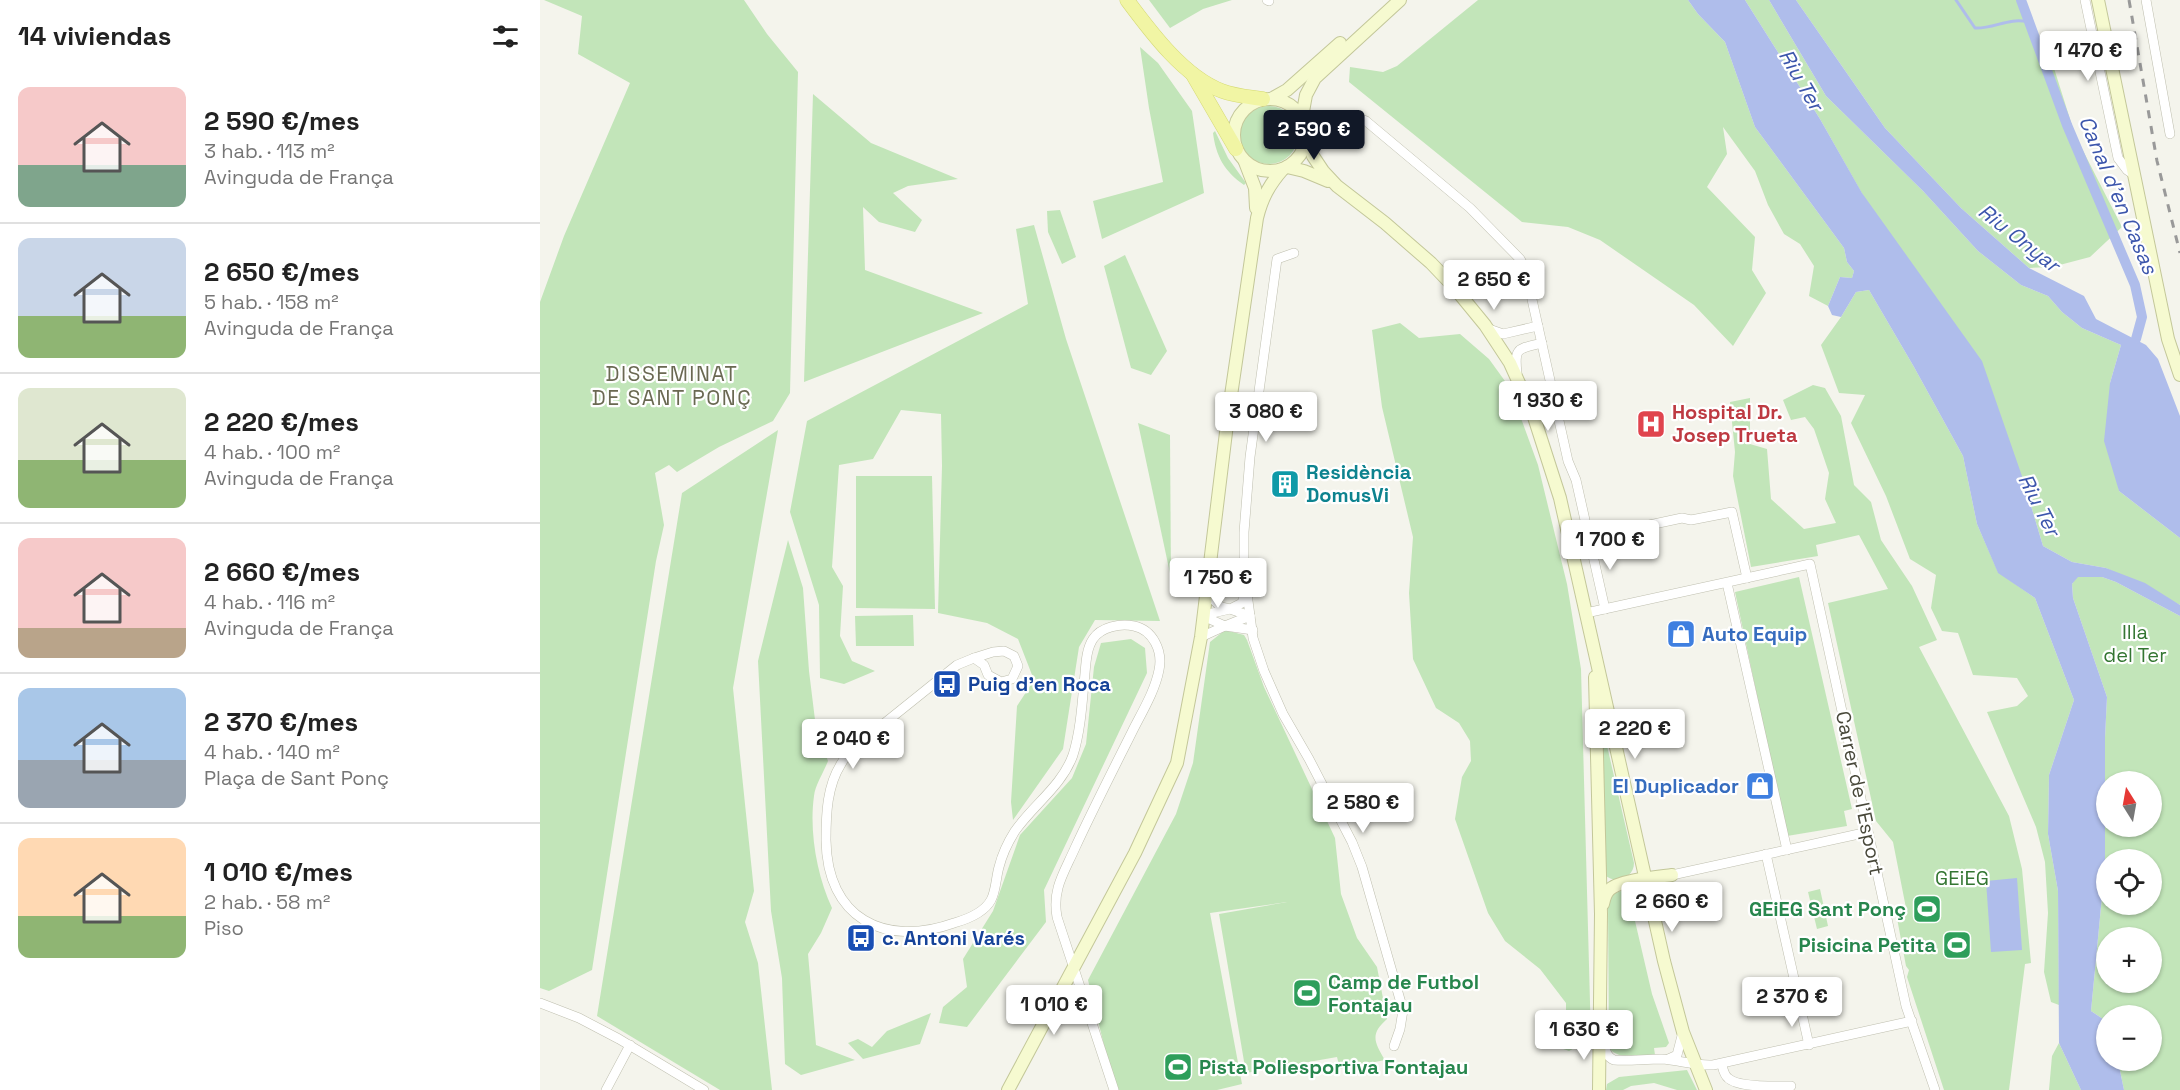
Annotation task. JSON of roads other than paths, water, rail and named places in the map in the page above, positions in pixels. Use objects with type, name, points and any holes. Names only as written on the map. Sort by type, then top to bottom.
[{"type":"main road","points":[[1126,0],[1191,73],[1245,162],[1255,188],[1257,218]]},
{"type":"main road","points":[[1008,1090],[1135,853],[1171,777],[1181,744],[1201,636],[1205,592],[1257,218],[1263,195],[1271,182],[1301,154],[1305,127],[1305,95],[1315,78],[1336,52],[1388,0]]},
{"type":"main road","points":[[1236,149],[1233,134],[1237,120],[1250,105],[1287,90],[1400,0]]},
{"type":"main road","points":[[2098,0],[2168,339],[2180,375]]},
{"type":"main road","points":[[1191,73],[1222,91],[1289,104],[1305,127],[1317,163],[1337,186],[1385,223],[1431,263],[1453,286],[1489,329],[1517,378],[1533,414],[1550,463],[1595,649],[1652,913],[1683,1032],[1706,1090]]},
{"type":"main road","points":[[1245,162],[1265,171],[1285,168],[1304,171],[1337,186]]},
{"type":"main road","points":[[1595,649],[1601,914],[1599,1090]]},
{"type":"main road","points":[[1601,914],[1608,891],[1646,878],[1672,875]]},
{"type":"main road","points":[[1652,913],[1653,894],[1672,875]]},
{"type":"main road","points":[[1620,885],[1635,890],[1652,913]]},
{"type":"street","points":[[2085,0],[2118,158],[2133,174]]},
{"type":"street","points":[[2146,0],[2170,134]]},
{"type":"street","points":[[1305,127],[1353,116],[1366,121],[1480,217],[1520,259],[1525,268],[1568,461],[1576,480],[1605,609]]},
{"type":"street","points":[[1294,253],[1277,259],[1250,457],[1244,532],[1246,589],[1253,638],[1275,698],[1352,842],[1362,867],[1403,1010],[1394,1046]]},
{"type":"street","points":[[1489,329],[1503,334],[1538,326]]},
{"type":"street","points":[[1517,378],[1515,356],[1517,351],[1542,343]]},
{"type":"street","points":[[1586,613],[1747,578],[1732,512],[1691,520],[1682,518],[1589,538]]},
{"type":"street","name":"Carrer de l'Esport","points":[[1747,578],[1810,564],[1906,1006],[1935,1090]]},
{"type":"street","points":[[1727,583],[1787,850]]},
{"type":"street","points":[[1203,616],[1230,609],[1242,603],[1246,589]]},
{"type":"street","points":[[1205,592],[1221,607],[1251,616]]},
{"type":"street","points":[[1203,616],[1225,626],[1253,630]]},
{"type":"street","points":[[1201,636],[1251,616]]},
{"type":"street","points":[[974,658],[984,665],[988,675],[1001,682],[1012,679],[1017,666],[1014,656],[1005,651],[993,652],[974,658],[957,665],[859,744],[842,762],[834,779],[827,804],[828,865],[839,895],[851,910],[863,919],[889,929],[903,933],[922,932],[966,919],[983,911],[992,899],[1004,851],[1016,831],[1045,798],[1073,756],[1091,642],[1098,634],[1116,625],[1137,626],[1150,636],[1158,647],[1160,662],[1157,678],[1090,815],[1055,893],[1057,917],[1114,1090]]},
{"type":"street","points":[[1672,875],[1868,832]]},
{"type":"street","points":[[1766,854],[1809,1045]]},
{"type":"street","points":[[540,1003],[579,1018],[630,1045],[704,1090]]},
{"type":"street","points":[[1600,1032],[1610,1058],[1624,1061],[1666,1060],[1687,1062],[1697,1066],[1722,1065],[1912,1022]]},
{"type":"street","points":[[1666,1060],[1677,1055],[1683,1032]]},
{"type":"street","points":[[606,1090],[630,1045]]},
{"type":"street","points":[[1722,1065],[1729,1079],[1755,1088],[1791,1086]]},
{"type":"water","points":[[1688,0],[1745,0],[1820,119],[1862,193],[1982,361],[2023,479],[2043,546],[2072,562],[2106,568],[2145,583],[2180,605],[2180,616],[2102,577],[2078,577],[2072,584],[2073,598],[2107,697],[2105,771],[2096,771],[2096,837],[2105,837],[2105,849],[2096,849],[2096,915],[2100,915],[2099,927],[2096,927],[2096,959],[2091,1011],[2096,1014],[2096,1071],[2120,1071],[2124,1090],[2081,1090],[2059,1043],[2058,891],[2048,834],[2049,775],[2074,700],[2035,598],[1998,573],[1977,524],[1963,456],[1869,290],[1856,292],[1841,317],[1832,315],[1828,306],[1840,277],[1852,278],[1854,271],[1847,262],[1844,248],[1755,127],[1725,42]]},
{"type":"water","points":[[1769,0],[1796,0],[1885,128],[1961,208],[2029,268],[2084,296],[2096,319],[2146,345],[2158,359],[2180,416],[2180,538],[2119,491],[2104,441],[2110,383],[2121,345],[2082,328],[2062,312],[2048,296],[2021,285],[1978,251],[1923,191],[1826,96]]},
{"type":"water","points":[[2017,878],[2022,950],[1991,952],[1986,881]]},
{"type":"waterway","points":[[1956,0],[1975,28],[2014,21],[2028,22]]},
{"type":"waterway","name":"Canal d'en Casas","points":[[2021,0],[2067,125],[2135,285],[2142,317],[2136,339]]},
{"type":"railway","points":[[2129,0],[2157,161],[2180,253]]},
{"type":"place","name":"Hospital Dr. Josep Trueta","points":[[1651,424]]},
{"type":"place","name":"Residència DomusVi","points":[[1285,484]]},
{"type":"place","name":"Auto Equip","points":[[1681,634]]},
{"type":"place","name":"Puig d'en Roca","points":[[947,684]]},
{"type":"place","name":"El Duplicador","points":[[1760,786]]},
{"type":"place","name":"GEiEG Sant Ponç","points":[[1927,909]]},
{"type":"place","name":"c. Antoni Varés","points":[[861,938]]},
{"type":"place","name":"Pisicina Petita","points":[[1957,945]]},
{"type":"place","name":"Camp de Futbol Fontajau","points":[[1307,993]]},
{"type":"place","name":"Pista Poliesportiva Fontajau","points":[[1178,1067]]},
{"type":"district","name":"DISSEMINAT DE SANT PONÇ","points":[[672,386]]},
{"type":"water label","name":"Riu Ter","points":[[1801,80]]},
{"type":"water label","name":"Riu Onyar","points":[[2019,238]]},
{"type":"water label","name":"Riu Ter","points":[[2039,505]]},
{"type":"park label","name":"Illa del Ter","points":[[2135,644]]},
{"type":"park label","name":"GEiEG","points":[[1962,878]]}]
